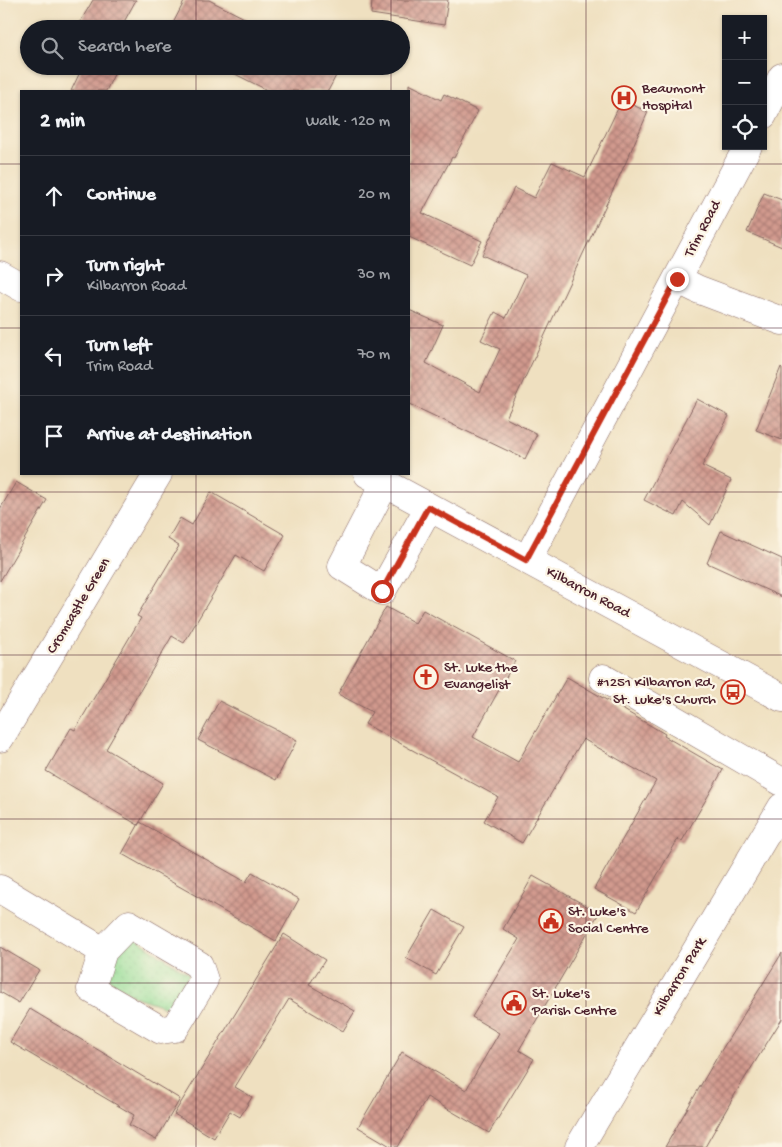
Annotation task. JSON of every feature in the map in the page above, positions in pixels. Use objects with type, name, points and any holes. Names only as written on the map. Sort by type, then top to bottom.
[{"type":"street","points":[[767,107],[782,77]]},
{"type":"street","name":"Trim Road","points":[[526,560],[746,150]]},
{"type":"street","points":[[0,275],[20,286]]},
{"type":"street","points":[[677,279],[697,289],[782,321]]},
{"type":"street","name":"Cromcastle Green","points":[[0,738],[157,475]]},
{"type":"street","points":[[376,478],[342,566],[382,591],[428,507]]},
{"type":"street","name":"Kilbarron Road","points":[[376,478],[782,698]]},
{"type":"street","points":[[603,678],[782,782]]},
{"type":"street","name":"Kilbarron Park","points":[[579,1147],[782,807]]},
{"type":"street","points":[[0,889],[103,950]]},
{"type":"green space","points":[[124,931],[189,974],[169,1008],[136,997],[99,973]]},
{"type":"building","points":[[93,0],[136,0],[125,20],[81,20]]},
{"type":"building","points":[[185,0],[209,0],[248,20],[175,20]]},
{"type":"building","points":[[372,0],[448,0],[444,25],[371,14]]},
{"type":"building","points":[[79,75],[114,75],[106,90],[71,90]]},
{"type":"building","points":[[237,75],[336,75],[329,90],[267,90]]},
{"type":"building","points":[[409,84],[441,100],[444,94],[478,111],[454,158],[452,157],[422,213],[482,241],[470,265],[410,237]]},
{"type":"building","points":[[622,100],[648,112],[506,418],[537,434],[525,459],[410,404],[410,310],[443,325],[426,363],[480,392],[500,349],[481,340],[495,312],[506,318],[526,275],[482,255],[514,188],[534,198],[552,162],[585,177]]},
{"type":"building","points":[[764,193],[782,200],[782,247],[747,232]]},
{"type":"building","points":[[782,368],[782,440],[756,430]]},
{"type":"building","points":[[697,399],[729,416],[702,466],[731,480],[710,525],[683,502],[676,516],[644,500]]},
{"type":"building","points":[[16,482],[47,500],[0,581],[0,509]]},
{"type":"building","points":[[211,492],[285,535],[264,571],[236,555],[184,643],[172,636],[106,749],[163,783],[138,825],[46,771],[71,728],[75,730],[141,618],[137,616],[179,546],[168,539],[180,518],[192,525]]},
{"type":"building","points":[[721,531],[782,559],[782,597],[707,563]]},
{"type":"building","points":[[386,607],[415,623],[423,610],[515,661],[473,737],[518,762],[567,677],[723,770],[682,841],[678,839],[636,912],[594,889],[656,781],[583,739],[522,843],[484,821],[498,797],[365,724],[372,712],[338,694]]},
{"type":"building","points":[[219,701],[297,740],[276,780],[198,740]]},
{"type":"building","points":[[140,822],[246,882],[252,872],[299,899],[276,941],[122,854]]},
{"type":"building","points":[[533,876],[599,913],[519,1050],[534,1059],[489,1133],[427,1097],[398,1147],[392,1147],[358,1127],[402,1052],[466,1090],[499,1033],[472,1017],[519,939],[503,929]]},
{"type":"building","points":[[434,910],[464,927],[436,975],[406,958]]},
{"type":"building","points":[[284,934],[325,960],[309,985],[355,1011],[343,1031],[289,999],[235,1087],[252,1097],[240,1117],[230,1111],[214,1138],[174,1114]]},
{"type":"building","points":[[0,947],[39,970],[19,1003],[0,992]]},
{"type":"building","points":[[782,953],[782,1019],[738,1089],[705,1147],[665,1147],[716,1059]]},
{"type":"building","points":[[30,1009],[180,1099],[156,1140],[129,1125],[134,1115],[10,1042]]},
{"type":"place","name":"Beaumont Hospital","points":[[624,98]]},
{"type":"place","name":"St. Luke the Evangelist","points":[[426,677]]},
{"type":"place","name":"#1251 Kilbarron Rd, St. Luke's Church","points":[[733,692]]},
{"type":"place","name":"St. Luke's Social Centre","points":[[551,921]]},
{"type":"place","name":"St. Luke's Parish Centre","points":[[514,1003]]},
{"type":"route","points":[[382,591],[428,507],[526,560],[677,279]]}]
